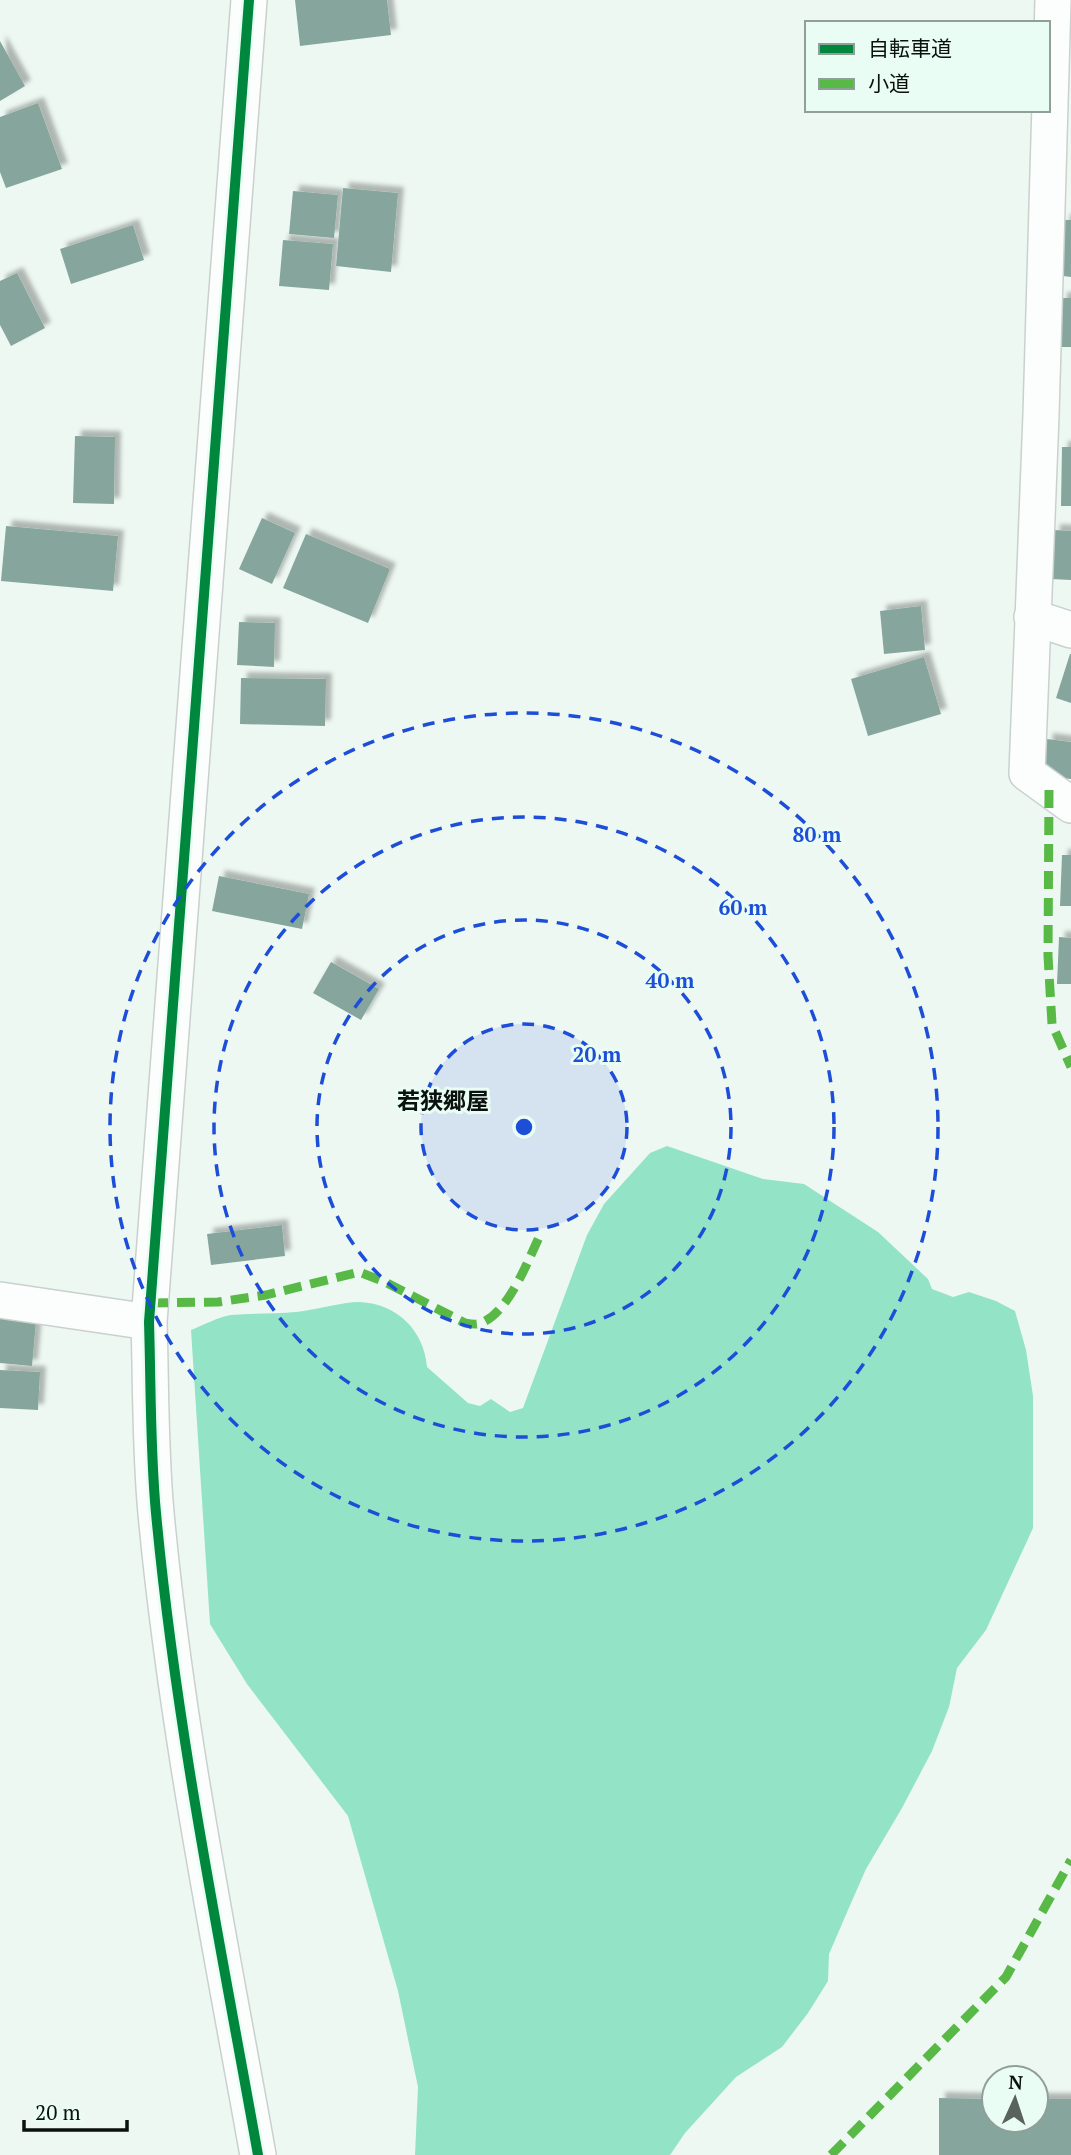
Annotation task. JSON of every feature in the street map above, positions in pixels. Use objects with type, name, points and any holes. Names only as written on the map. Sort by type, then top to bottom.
[{"type":"street","points":[[249,0],[149,1322],[155,1510],[172,1652],[191,1783],[258,2155]]},
{"type":"street","points":[[1054,0],[1059,192],[1056,415],[1032,617],[1027,774],[1071,805]]},
{"type":"street","points":[[1032,617],[1071,630]]},
{"type":"street","points":[[0,1300],[149,1322]]},
{"type":"shaded area","points":[[667,1146],[763,1179],[804,1184],[878,1232],[928,1279],[932,1289],[953,1297],[969,1292],[1015,1311],[1026,1350],[1033,1396],[1033,1528],[986,1630],[957,1668],[949,1707],[932,1751],[866,1869],[829,1954],[828,1981],[782,2047],[736,2077],[685,2133],[670,2155],[415,2155],[418,2087],[398,1991],[348,1816],[247,1684],[210,1624],[191,1330],[231,1315],[296,1312],[353,1302],[373,1304],[386,1308],[406,1321],[420,1342],[427,1367],[468,1403],[480,1406],[491,1399],[510,1412],[523,1408],[587,1235],[604,1204],[650,1153]]},
{"type":"building","points":[[295,0],[387,0],[391,35],[300,46]]},
{"type":"building","points":[[0,41],[25,86],[0,101]]},
{"type":"building","points":[[38,103],[62,169],[6,188],[0,172],[0,117]]},
{"type":"building","points":[[343,188],[398,193],[391,272],[336,266]]},
{"type":"building","points":[[293,191],[338,195],[334,238],[289,234]]},
{"type":"building","points":[[1064,220],[1071,220],[1071,277],[1063,276]]},
{"type":"building","points":[[133,225],[144,260],[71,284],[60,249]]},
{"type":"building","points":[[283,240],[333,244],[329,290],[279,286]]},
{"type":"building","points":[[17,273],[45,328],[11,346],[0,325],[0,281]]},
{"type":"building","points":[[1061,298],[1071,298],[1071,347],[1060,347]]},
{"type":"building","points":[[75,436],[115,437],[114,504],[73,503]]},
{"type":"building","points":[[1062,447],[1071,447],[1071,506],[1061,506]]},
{"type":"building","points":[[262,518],[295,533],[272,584],[239,569]]},
{"type":"building","points":[[6,526],[118,536],[113,591],[1,581]]},
{"type":"building","points":[[1054,530],[1071,531],[1071,580],[1051,579]]},
{"type":"building","points":[[306,534],[390,569],[368,623],[283,588]]},
{"type":"building","points":[[921,606],[925,650],[884,654],[880,611]]},
{"type":"building","points":[[239,622],[275,623],[274,667],[237,665]]},
{"type":"building","points":[[1071,654],[1071,703],[1056,698]]},
{"type":"building","points":[[924,657],[941,714],[868,736],[851,679]]},
{"type":"building","points":[[241,678],[326,679],[325,726],[240,724]]},
{"type":"building","points":[[1047,739],[1071,742],[1071,779],[1043,776]]},
{"type":"building","points":[[1062,855],[1071,855],[1071,906],[1060,906]]},
{"type":"building","points":[[219,876],[309,894],[302,929],[212,911]]},
{"type":"building","points":[[1059,937],[1071,938],[1071,984],[1057,984]]},
{"type":"building","points":[[331,962],[379,989],[361,1020],[313,993]]},
{"type":"building","points":[[282,1225],[285,1256],[211,1265],[207,1234]]},
{"type":"building","points":[[0,1318],[36,1321],[32,1366],[0,1363]]},
{"type":"building","points":[[0,1370],[40,1372],[38,1410],[0,1408]]},
{"type":"building","points":[[939,2098],[980,2099],[980,2134],[1050,2134],[1050,2099],[1071,2099],[1071,2155],[939,2155]]},
{"type":"marked path","points":[[1049,790],[1048,956],[1052,1024],[1071,1067]]},
{"type":"marked path","points":[[150,1303],[218,1302],[266,1295],[359,1272],[385,1282],[465,1323],[477,1324],[491,1317],[510,1296],[542,1231]]},
{"type":"marked path","points":[[831,2155],[1006,1977],[1071,1860]]},
{"type":"cycle path","points":[[249,0],[149,1322],[154,1489],[175,1674],[200,1835],[258,2155]]},
{"type":"district","name":"若狭郷屋","points":[[443,1100]]}]
